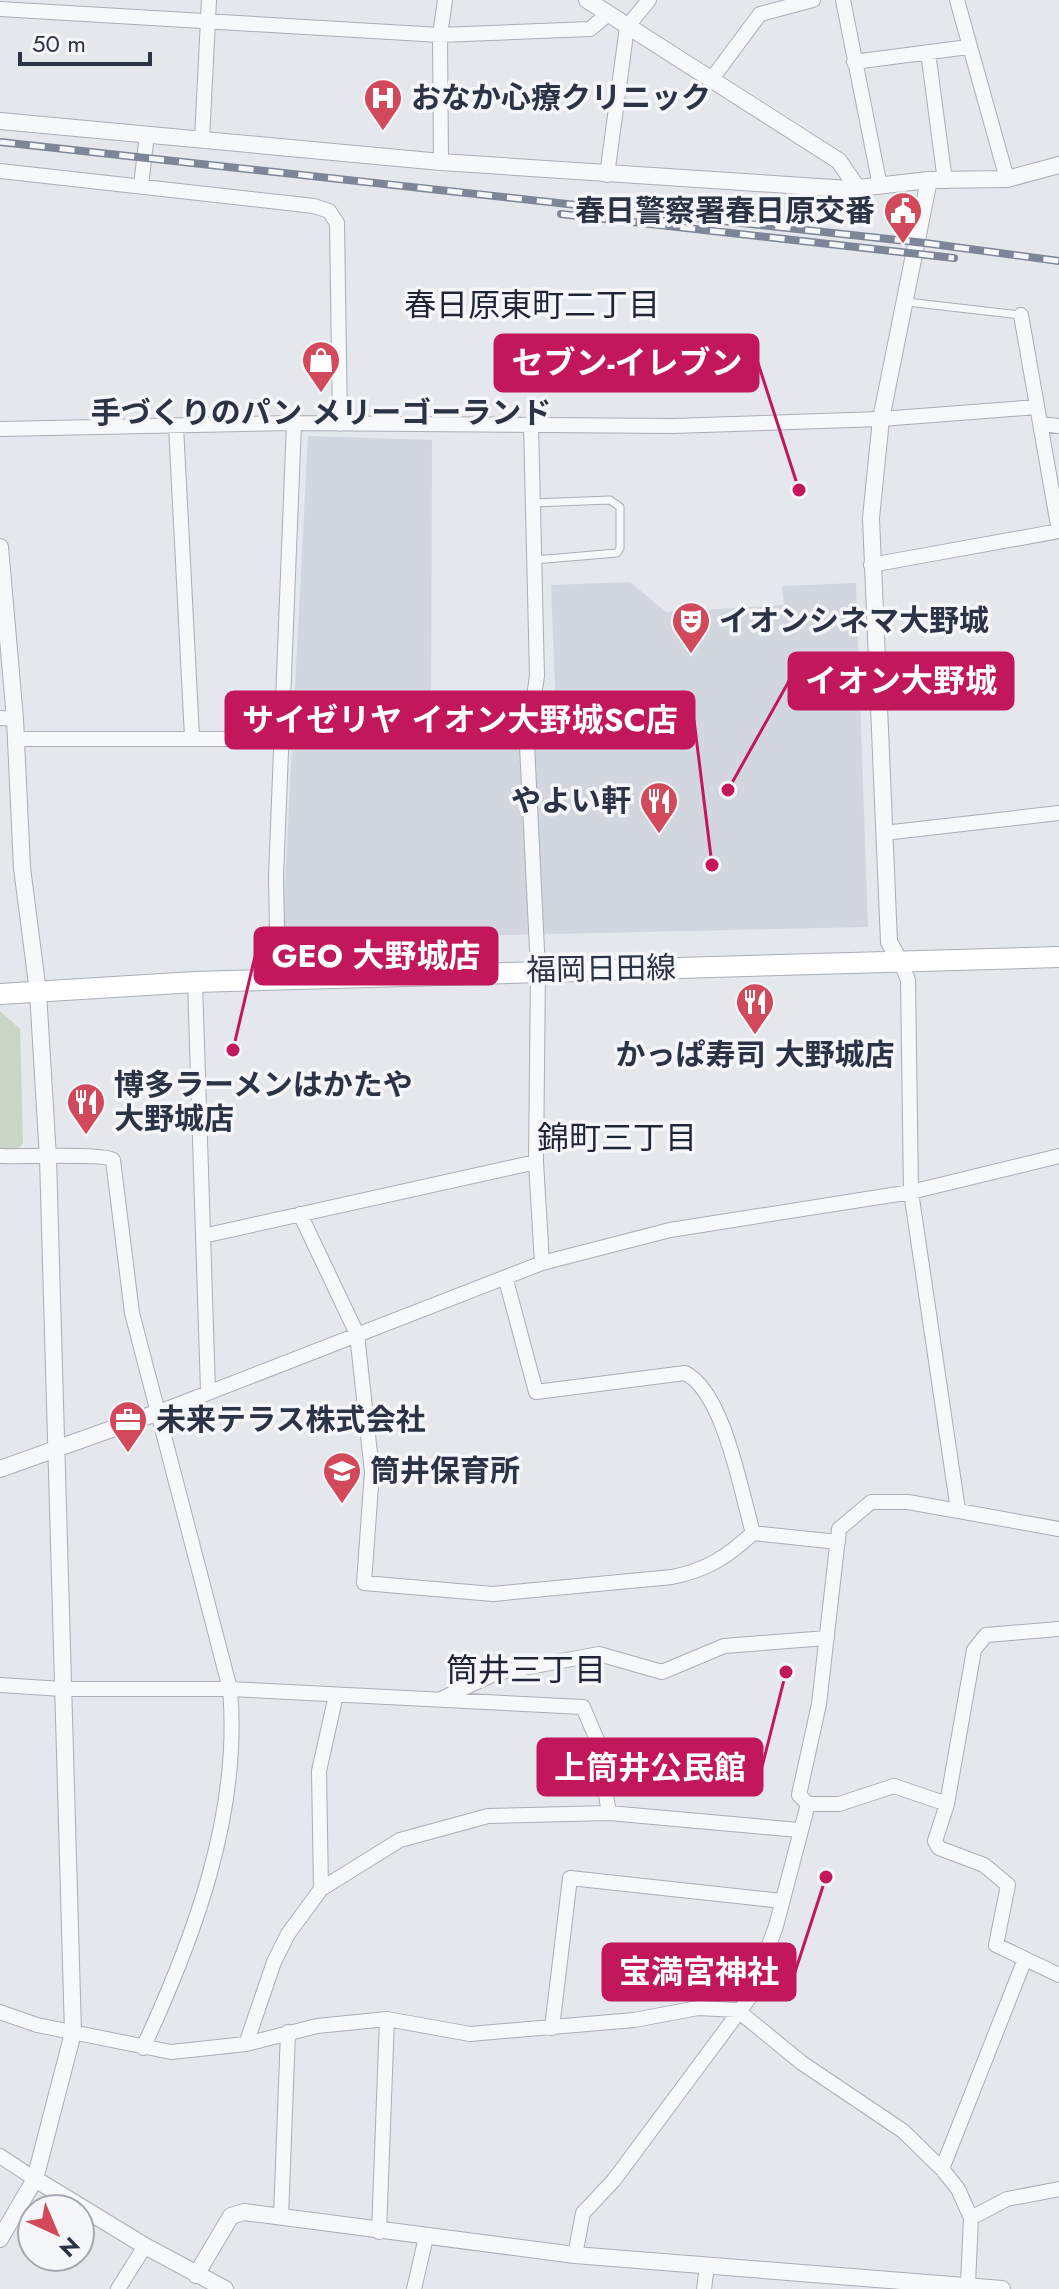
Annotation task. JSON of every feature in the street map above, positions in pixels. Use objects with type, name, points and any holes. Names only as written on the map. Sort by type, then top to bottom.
[{"type":"main road","name":"福岡日田線","points":[[0,994],[195,982],[278,982],[538,970],[1059,957]]},
{"type":"street","points":[[202,139],[209,0]]},
{"type":"street","points":[[441,162],[440,35],[445,0]]},
{"type":"street","points":[[587,0],[839,161],[858,189]]},
{"type":"street","points":[[607,175],[627,27],[649,0]]},
{"type":"street","points":[[711,80],[760,14],[813,0]]},
{"type":"street","points":[[843,0],[880,186]]},
{"type":"street","points":[[957,0],[1007,179]]},
{"type":"street","points":[[0,9],[440,35],[590,29],[608,14]]},
{"type":"street","points":[[854,62],[968,47]]},
{"type":"street","points":[[928,52],[937,180],[881,419],[871,565],[889,942],[908,980],[911,1192],[958,1510]]},
{"type":"street","points":[[0,121],[441,162],[858,189],[937,180],[1007,179],[1059,165]]},
{"type":"street","points":[[141,186],[147,134]]},
{"type":"street","points":[[0,171],[314,206],[334,216],[340,424]]},
{"type":"street","points":[[871,565],[1059,531],[1021,315]]},
{"type":"street","points":[[0,429],[294,423],[673,426],[881,419],[1037,407]]},
{"type":"street","points":[[278,982],[276,877],[294,423]]},
{"type":"street","points":[[1041,424],[1059,426]]},
{"type":"street","points":[[531,425],[537,676],[527,745],[538,970],[536,1162],[542,1263]]},
{"type":"street","points":[[176,426],[192,737]]},
{"type":"street","points":[[0,547],[7,719],[16,739],[22,868],[38,992],[48,1158],[73,2033],[35,2179],[0,2239]]},
{"type":"street","points":[[16,739],[281,739]]},
{"type":"street","points":[[884,833],[1059,813]]},
{"type":"street","points":[[195,982],[208,1391]]},
{"type":"street","points":[[0,1156],[48,1158],[103,1155],[113,1160],[132,1313],[230,1689],[234,1730],[211,1867],[187,1944],[143,2048]]},
{"type":"street","points":[[0,1469],[159,1412],[357,1334],[506,1280],[542,1263],[670,1230],[911,1192],[1059,1156]]},
{"type":"street","points":[[203,1236],[536,1162]]},
{"type":"street","points":[[300,1214],[357,1334],[372,1472],[364,1583],[493,1594],[672,1577],[702,1571],[723,1561],[753,1533],[838,1542]]},
{"type":"street","points":[[506,1280],[536,1392],[685,1373],[698,1380],[713,1400],[753,1533]]},
{"type":"street","points":[[947,1804],[894,1786],[839,1804],[808,1804],[799,1795],[819,1704],[839,1529],[871,1502],[908,1502],[1059,1529]]},
{"type":"street","points":[[1059,1629],[986,1635],[974,1650],[947,1804],[935,1841],[939,1848],[984,1865],[1008,1885],[996,1945],[1059,1975]]},
{"type":"street","points":[[439,1700],[496,1673],[599,1654],[662,1672],[724,1646],[827,1638]]},
{"type":"street","points":[[0,1685],[62,1689],[230,1689],[583,1707],[597,1740],[609,1813]]},
{"type":"street","points":[[321,1889],[319,1771],[336,1695]]},
{"type":"street","points":[[575,2255],[583,2213],[614,2180],[737,2010],[750,1997],[782,1901],[808,1804]]},
{"type":"street","points":[[246,2044],[274,1962],[288,1934],[321,1889],[400,1840],[456,1822],[488,1816],[609,1813],[799,1830]]},
{"type":"street","points":[[552,2028],[570,1878],[782,1901]]},
{"type":"street","points":[[942,2169],[1025,1959]]},
{"type":"street","points":[[0,2012],[73,2033],[171,2052],[246,2044],[288,2032],[387,2019],[470,2034],[634,2020],[698,2008],[737,2010],[802,2063],[903,2131],[942,2169],[958,2189],[971,2218],[968,2284]]},
{"type":"street","points":[[379,2232],[387,2019]]},
{"type":"street","points":[[281,2217],[288,2032]]},
{"type":"street","points":[[0,2156],[145,2246],[225,2289]]},
{"type":"street","points":[[971,2218],[1007,2199],[1059,2189]]},
{"type":"street","points":[[196,2275],[231,2216],[244,2212],[379,2232],[575,2255],[996,2288]]},
{"type":"street","points":[[414,2289],[426,2237]]},
{"type":"street","points":[[118,2289],[145,2246]]},
{"type":"street","points":[[704,2289],[707,2266]]},
{"type":"lane","points":[[907,302],[1021,315]]},
{"type":"lane","points":[[533,503],[610,500],[620,507],[620,548],[617,553],[534,560]]},
{"type":"shaded area","points":[[308,436],[432,440],[431,720],[556,711],[551,585],[630,582],[666,612],[784,605],[782,586],[856,583],[868,927],[282,940]]},
{"type":"green space","points":[[0,1011],[20,1029],[23,1143],[17,1150],[0,1149]]},
{"type":"railway","points":[[0,142],[925,243],[1059,261]]},
{"type":"railway","points":[[561,214],[954,258]]},
{"type":"place","name":"おなか心療クリニック","points":[[383,132]]},
{"type":"place","name":"春日警察署春日原交番","points":[[903,245]]},
{"type":"place","name":"手づくりのパン メリーゴーランド","points":[[321,394]]},
{"type":"place","name":"セブン-イレブン","points":[[799,490]]},
{"type":"place","name":"イオンシネマ大野城","points":[[691,655]]},
{"type":"place","name":"イオン大野城","points":[[728,790]]},
{"type":"place","name":"やよい軒","points":[[659,835]]},
{"type":"place","name":"サイゼリヤ イオン大野城SC店","points":[[712,865]]},
{"type":"place","name":"かっぱ寿司 大野城店","points":[[755,1036]]},
{"type":"place","name":"GEO 大野城店","points":[[233,1050]]},
{"type":"place","name":"博多ラーメンはかたや 大野城店","points":[[86,1136]]},
{"type":"place","name":"未来テラス株式会社","points":[[128,1454]]},
{"type":"place","name":"筒井保育所","points":[[342,1505]]},
{"type":"place","name":"上筒井公民館","points":[[786,1672]]},
{"type":"place","name":"宝満宮神社","points":[[826,1877]]},
{"type":"district","name":"春日原東町二丁目","points":[[532,305]]},
{"type":"district","name":"錦町三丁目","points":[[617,1138]]},
{"type":"district","name":"筒井三丁目","points":[[526,1670]]}]
